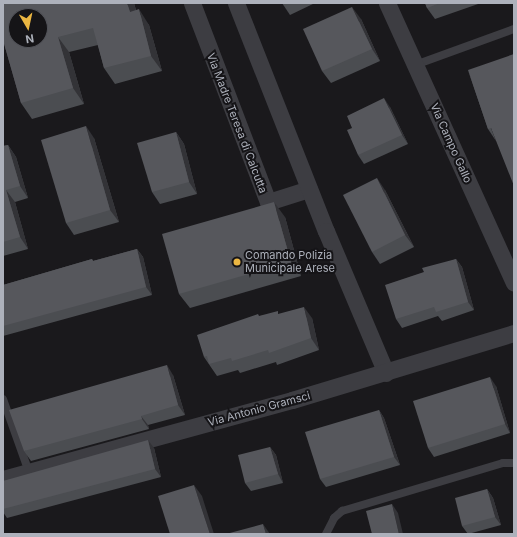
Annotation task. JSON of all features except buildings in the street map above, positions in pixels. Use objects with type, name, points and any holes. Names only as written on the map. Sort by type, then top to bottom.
[{"type":"street","name":"Via Madre Teresa di Calcutta","points":[[192,3],[268,202],[309,189]]},
{"type":"street","points":[[236,3],[309,189],[386,373]]},
{"type":"street","name":"Via Campo Gallo","points":[[387,3],[514,283]]},
{"type":"street","name":"Via Antonio Gramsci","points":[[3,479],[386,373],[514,333]]},
{"type":"lane","points":[[415,65],[514,29]]},
{"type":"lane","points":[[3,399],[29,472]]},
{"type":"lane","points":[[326,534],[334,518],[342,511],[503,463],[514,463]]},
{"type":"place","name":"Comando Polizia Municipale Arese","points":[[237,262]]}]
